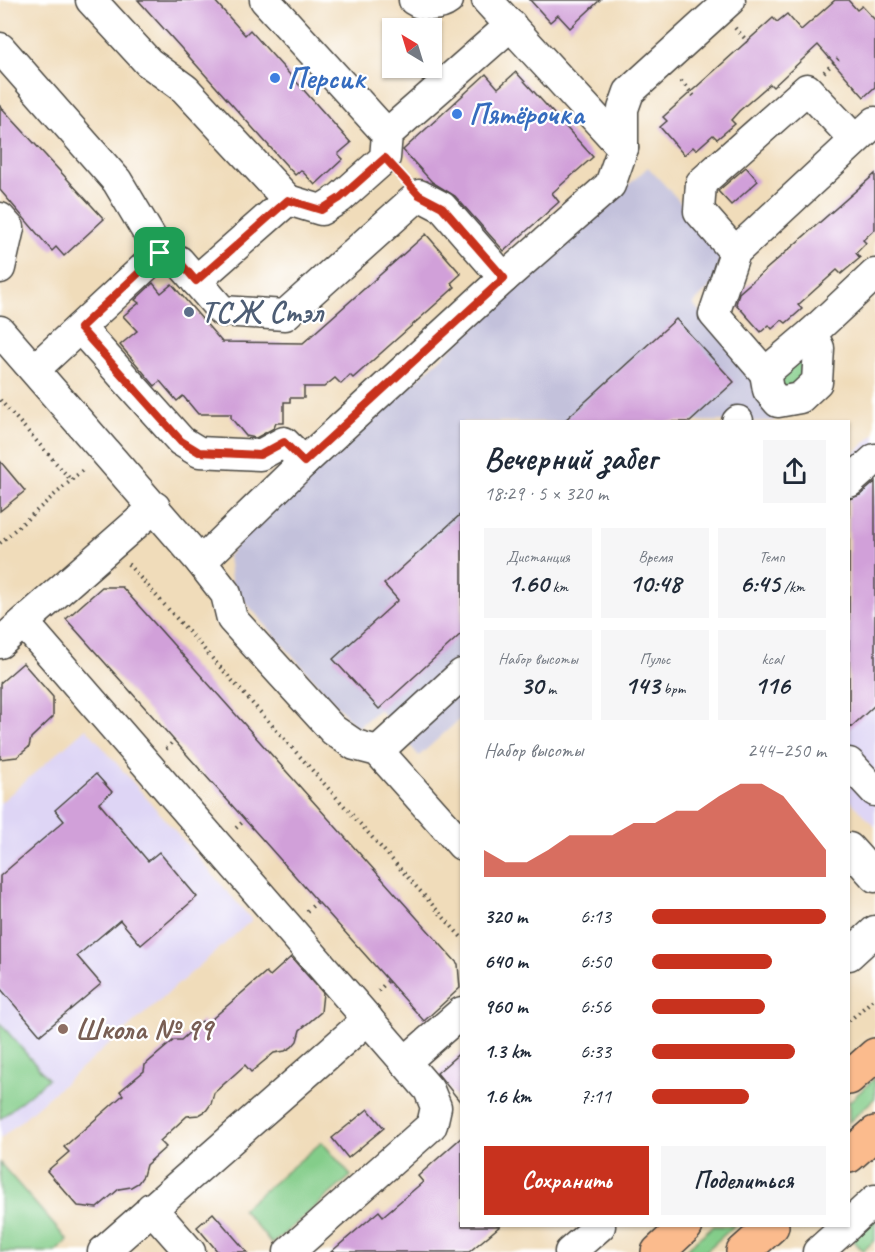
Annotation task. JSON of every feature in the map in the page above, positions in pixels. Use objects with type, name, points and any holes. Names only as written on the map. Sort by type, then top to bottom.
[{"type":"main road","points":[[850,1077],[875,1055]]},
{"type":"main road","points":[[850,1155],[875,1133]]},
{"type":"main road","points":[[658,1252],[685,1227]]},
{"type":"main road","points":[[743,1252],[771,1227]]},
{"type":"street","points":[[91,0],[148,62],[185,89],[288,200],[321,210],[340,198],[386,146],[511,25]]},
{"type":"street","points":[[265,0],[386,146],[419,195],[442,207],[504,278]]},
{"type":"street","points":[[414,0],[421,5],[444,4],[448,0]]},
{"type":"street","points":[[488,0],[623,148]]},
{"type":"street","points":[[201,561],[304,462],[504,278],[610,185],[623,148],[623,109],[629,92],[730,0]]},
{"type":"street","points":[[0,48],[117,181],[160,253],[179,261],[222,311],[285,315],[419,195]]},
{"type":"street","points":[[735,252],[699,211],[702,183],[807,89],[865,131],[735,252],[714,314],[765,374],[768,390],[778,402],[800,398],[817,382],[819,348],[812,333]]},
{"type":"street","points":[[196,281],[288,200]]},
{"type":"street","points":[[0,218],[9,228],[0,268]]},
{"type":"street","points":[[35,369],[160,253]]},
{"type":"street","points":[[765,374],[875,274]]},
{"type":"street","points":[[80,328],[181,441],[199,452],[260,455],[284,442],[304,462]]},
{"type":"street","points":[[0,331],[201,561],[226,594],[231,619],[333,729],[355,745],[378,751],[460,843]]},
{"type":"street","points":[[850,481],[875,459]]},
{"type":"street","points":[[0,643],[155,507]]},
{"type":"street","points":[[24,623],[405,1062],[429,1090],[433,1099],[436,1107],[432,1125],[289,1252]]},
{"type":"street","points":[[378,751],[460,676]]},
{"type":"street","points":[[850,764],[875,791]]},
{"type":"street","points":[[850,849],[875,877]]},
{"type":"street","points":[[850,954],[875,931]]},
{"type":"street","points":[[405,1062],[460,1014]]},
{"type":"street","points":[[103,1252],[368,1019]]},
{"type":"street","points":[[850,1226],[875,1200]]},
{"type":"street","points":[[151,1208],[190,1252]]},
{"type":"street","points":[[570,1252],[599,1227]]},
{"type":"street","points":[[838,1239],[849,1227]]},
{"type":"path","points":[[0,400],[71,480]]},
{"type":"path","points":[[0,543],[105,450]]},
{"type":"path","points":[[111,546],[460,936]]},
{"type":"path","points":[[850,1020],[875,998]]},
{"type":"shaded area","points":[[648,167],[722,247],[715,282],[693,304],[744,362],[774,420],[460,420],[460,719],[419,756],[379,709],[357,728],[232,587],[228,556],[242,538]]},
{"type":"shaded area","points":[[875,434],[875,827],[850,800],[850,457]]},
{"type":"shaded area","name":"Школа № 99","points":[[86,728],[252,920],[0,1139],[0,803]]},
{"type":"green space","points":[[811,353],[809,380],[780,392],[775,374]]},
{"type":"green space","points":[[0,1023],[48,1079],[0,1119]]},
{"type":"green space","points":[[875,1078],[875,1098],[850,1121],[850,1101]]},
{"type":"green space","points":[[322,1142],[351,1176],[272,1244],[242,1209]]},
{"type":"green space","points":[[0,1163],[68,1241],[55,1252],[0,1252]]},
{"type":"green space","points":[[875,1213],[875,1240],[863,1251],[849,1236]]},
{"type":"green space","points":[[712,1227],[733,1227],[705,1252],[683,1252]]},
{"type":"building","points":[[138,0],[214,0],[245,35],[250,30],[351,143],[338,154],[343,159],[315,185],[301,170],[295,175]]},
{"type":"building","points":[[530,0],[600,0],[570,28],[558,15],[550,22]]},
{"type":"building","points":[[835,0],[848,0],[857,10],[862,6],[875,20],[875,87],[864,97],[818,45],[773,87],[770,84],[739,111],[731,120],[735,124],[717,139],[713,135],[696,150],[693,147],[684,155],[660,127],[667,121],[663,117],[773,18],[777,22],[787,14],[801,30]]},
{"type":"building","points":[[516,72],[593,157],[552,193],[559,202],[504,251],[455,196],[432,182],[403,150],[486,74],[498,88]]},
{"type":"building","points":[[0,106],[104,219],[64,256],[56,247],[52,251],[0,190]]},
{"type":"building","points":[[746,167],[758,181],[731,205],[718,191]]},
{"type":"building","points":[[875,174],[875,229],[863,240],[866,243],[856,253],[860,258],[841,274],[837,270],[798,305],[802,309],[786,323],[782,320],[772,329],[769,325],[761,332],[736,304],[739,293]]},
{"type":"building","points":[[426,234],[461,274],[451,283],[455,287],[353,378],[350,375],[341,384],[335,378],[324,387],[304,387],[304,398],[290,398],[290,402],[284,402],[284,423],[276,423],[274,428],[256,438],[246,436],[231,418],[231,414],[198,414],[183,396],[177,401],[160,381],[155,386],[120,345],[137,331],[123,316],[139,303],[135,300],[153,283],[161,293],[172,284],[222,342],[303,343]]},
{"type":"building","points":[[676,319],[734,382],[692,420],[565,420]]},
{"type":"building","points":[[0,461],[25,491],[0,511]]},
{"type":"building","points":[[875,482],[875,705],[850,728],[850,499],[860,495]]},
{"type":"building","points":[[460,515],[460,635],[379,709],[333,659],[398,600],[384,584]]},
{"type":"building","points":[[102,587],[122,587],[458,964],[460,988],[424,1021],[66,619]]},
{"type":"building","points":[[23,663],[53,697],[53,717],[31,738],[29,747],[17,757],[0,759],[0,683]]},
{"type":"building","points":[[96,774],[112,792],[99,803],[148,861],[159,852],[197,897],[141,945],[120,920],[77,956],[101,984],[40,1035],[0,988],[0,876],[64,821],[55,810]]},
{"type":"building","points":[[291,957],[323,993],[321,1012],[300,1030],[297,1041],[292,1047],[274,1053],[251,1072],[245,1065],[214,1093],[206,1111],[199,1115],[187,1116],[160,1141],[166,1147],[146,1165],[138,1183],[119,1189],[97,1208],[78,1206],[47,1171],[69,1152],[64,1147],[123,1095],[120,1091],[144,1071],[145,1065],[174,1040],[181,1040],[202,1021],[205,1025],[266,972],[270,976]]},
{"type":"building","points":[[460,1053],[460,1102],[437,1073]]},
{"type":"building","points":[[368,1109],[384,1128],[348,1158],[332,1138]]},
{"type":"building","points":[[460,1139],[460,1227],[499,1227],[469,1252],[331,1252],[379,1211],[383,1216],[423,1182],[418,1176]]},
{"type":"building","points":[[213,1213],[247,1252],[218,1252],[197,1227]]},
{"type":"place","name":"Персик","points":[[275,78]]},
{"type":"place","name":"Пятёрочка","points":[[457,114]]},
{"type":"place","name":"ТСЖ Стэл","points":[[189,312]]},
{"type":"place","name":"Школа № 99","points":[[63,1029]]},
{"type":"route","points":[[385,158],[419,195],[442,207],[504,278],[304,462],[284,442],[260,455],[199,452],[181,441],[80,328],[160,253],[179,261],[196,281],[288,200],[321,210],[340,198],[385,158]]}]
